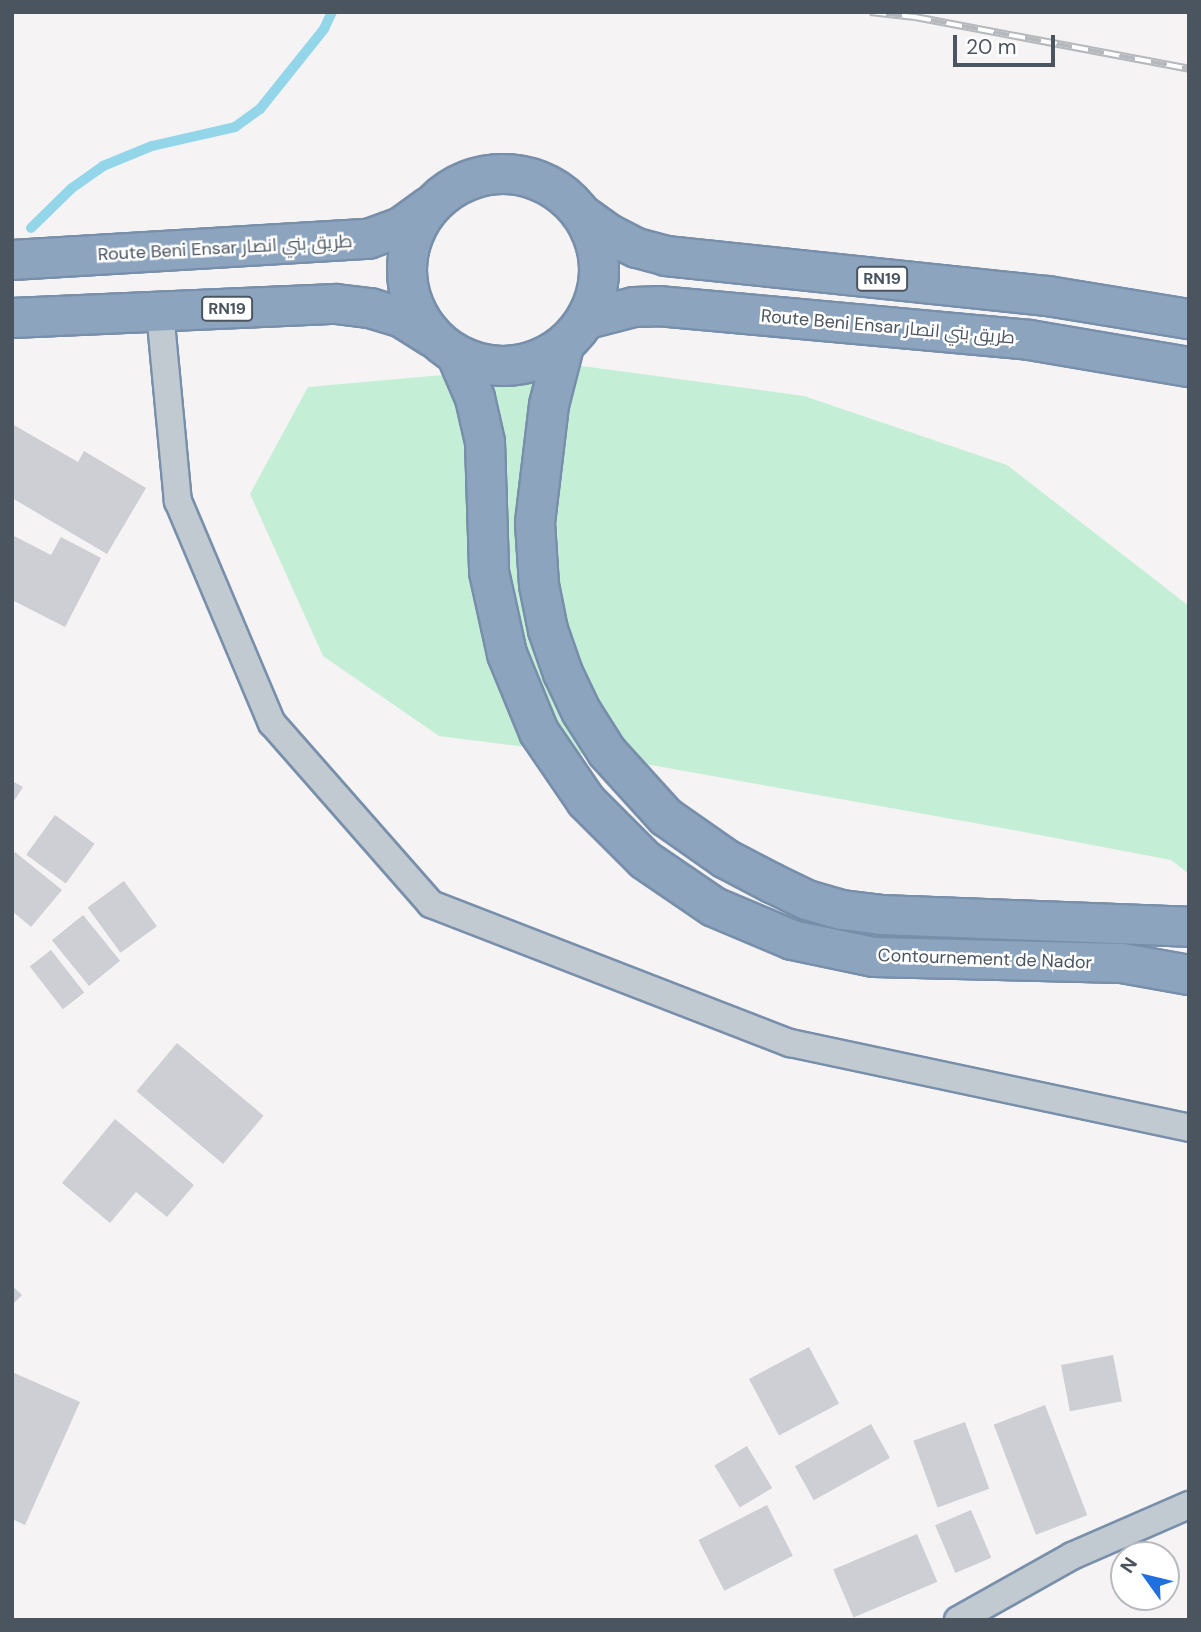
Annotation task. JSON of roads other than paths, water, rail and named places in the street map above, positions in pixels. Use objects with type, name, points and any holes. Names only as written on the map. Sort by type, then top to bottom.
[{"type":"highway","points":[[576,332],[531,363],[518,365],[493,367],[445,347],[414,309],[407,274],[412,239],[429,207],[457,185],[491,174],[527,176],[559,190],[584,216],[598,249],[599,285],[576,332],[549,405],[535,523],[539,585],[548,629],[563,673],[581,711],[607,752],[666,817],[726,859],[807,900],[842,910],[881,915],[1189,927]]},
{"type":"highway","name":"Route Beni Ensar طريق بني انصار","points":[[12,260],[368,240],[401,227],[429,207]]},
{"type":"highway","name":"RN19","points":[[584,216],[609,234],[636,248],[666,256],[1048,296],[1189,319]]},
{"type":"highway","points":[[160,312],[161,253]]},
{"type":"highway","name":"RN19","points":[[12,318],[348,305],[370,308],[402,318],[445,347]]},
{"type":"highway","name":"Route Beni Ensar طريق بني انصار","points":[[576,332],[634,307],[658,306],[1029,340],[1189,367]]},
{"type":"highway","name":"Contournement de Nador","points":[[445,347],[475,398],[485,442],[489,572],[507,654],[539,732],[586,801],[645,860],[715,907],[792,940],[874,957],[1122,963],[1189,975]]},
{"type":"street","points":[[160,312],[178,501],[272,723],[431,904],[790,1043],[1189,1128]]},
{"type":"street","points":[[958,1620],[1072,1556],[1189,1505]]},
{"type":"waterway","points":[[31,228],[72,188],[103,166],[152,146],[235,127],[260,109],[324,29],[332,12]]},
{"type":"railway","points":[[870,12],[915,17],[1189,69]]}]
